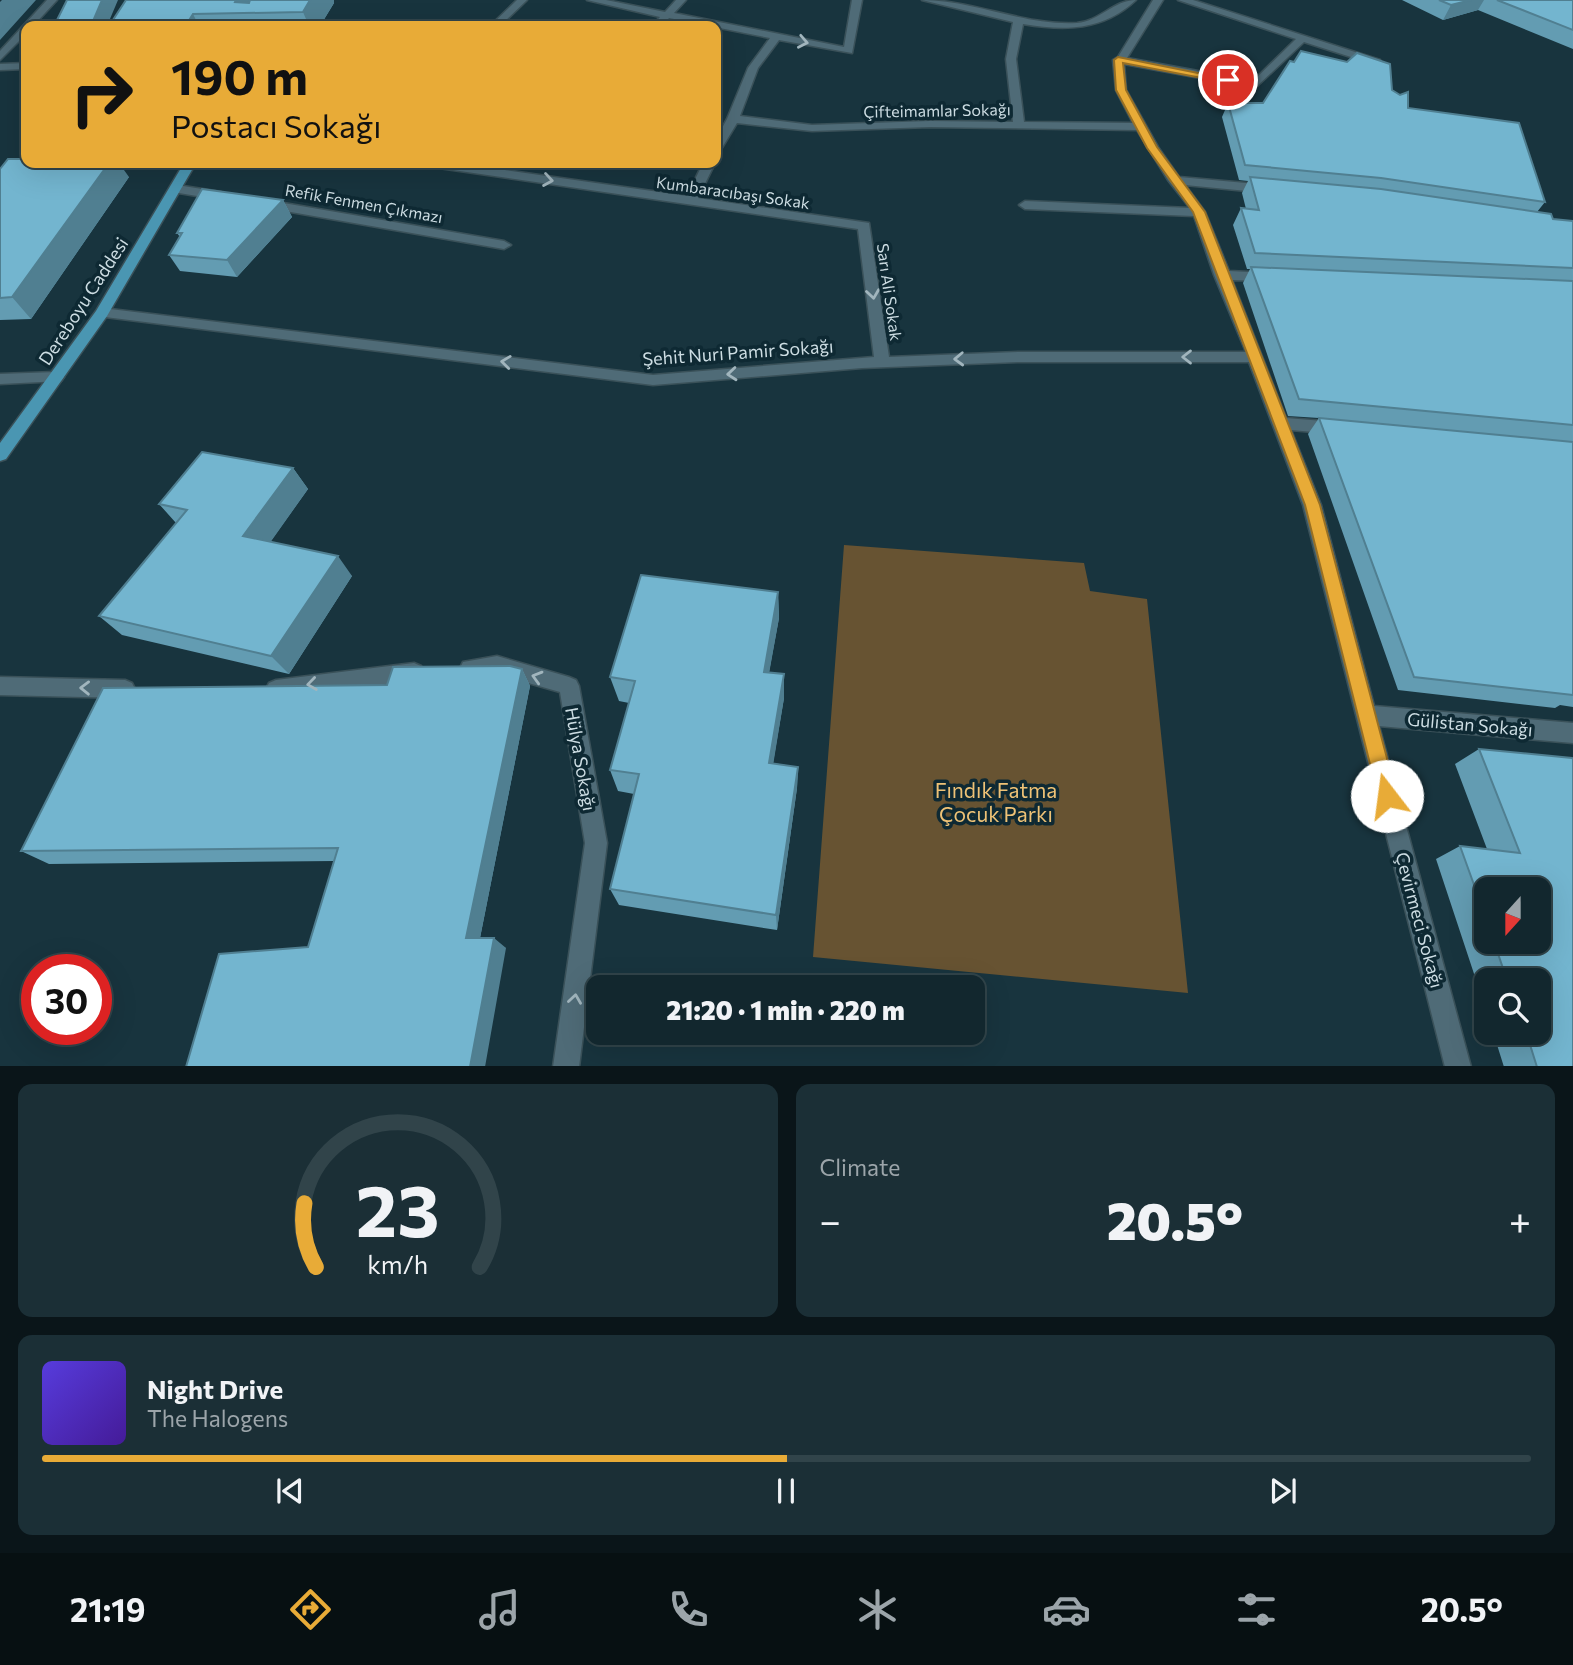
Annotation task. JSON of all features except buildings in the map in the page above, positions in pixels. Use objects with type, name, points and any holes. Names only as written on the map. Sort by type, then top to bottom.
[{"type":"main road","name":"Dereboyu Caddesi","points":[[0,455],[102,313],[188,168]]},
{"type":"street","points":[[33,21],[52,0]]},
{"type":"street","points":[[500,21],[522,0]]},
{"type":"street","points":[[592,0],[698,21]]},
{"type":"street","points":[[662,21],[681,0]]},
{"type":"street","points":[[721,25],[848,51],[857,0]]},
{"type":"street","points":[[928,0],[1019,20],[1071,26],[1096,23],[1131,0]]},
{"type":"street","points":[[1158,0],[1121,60],[1255,85],[1303,38]]},
{"type":"street","points":[[1183,0],[1390,67]]},
{"type":"street","points":[[1019,20],[1012,36],[1009,65],[1019,125]]},
{"type":"street","points":[[0,57],[21,34]]},
{"type":"street","points":[[721,140],[733,119],[752,68],[777,36]]},
{"type":"street","name":"Çevirmeci Sokağı","points":[[1121,60],[1118,60],[1121,90],[1174,180],[1199,212],[1221,275],[1312,505],[1458,1066]]},
{"type":"street","points":[[0,67],[21,66]]},
{"type":"street","name":"Çifteimamlar Sokağı","points":[[733,119],[812,128],[930,124],[1141,127]]},
{"type":"street","name":"Kumbaracıbaşı Sokak","points":[[465,168],[864,226]]},
{"type":"street","points":[[690,202],[707,168]]},
{"type":"street","points":[[1174,180],[1280,191]]},
{"type":"street","points":[[177,189],[231,198]]},
{"type":"street","name":"Refik Fenmen Çıkmazı","points":[[258,203],[504,245]]},
{"type":"street","points":[[1025,205],[1199,212]]},
{"type":"street","name":"Sarı Ali Sokak","points":[[864,226],[882,362]]},
{"type":"street","points":[[1221,275],[1291,278]]},
{"type":"street","name":"Şehit Nuri Pamir Sokağı","points":[[102,313],[653,380],[882,362],[1018,357],[1255,357]]},
{"type":"street","points":[[0,379],[56,377]]},
{"type":"street","points":[[1281,423],[1350,430]]},
{"type":"street","name":"Hülya Sokağı","points":[[262,691],[497,665],[569,686],[596,843],[566,1066]]},
{"type":"street","points":[[0,686],[141,690]]},
{"type":"street","name":"Gülistan Sokağı","points":[[1366,715],[1573,733]]},
{"type":"green space","name":"Fındık Fatma Çocuk Parkı","points":[[844,545],[1084,563],[1090,591],[1147,599],[1188,993],[813,957]]},
{"type":"route","points":[[1228,80],[1118,60],[1121,90],[1152,148],[1199,212],[1221,275],[1312,505],[1387,796]]}]
